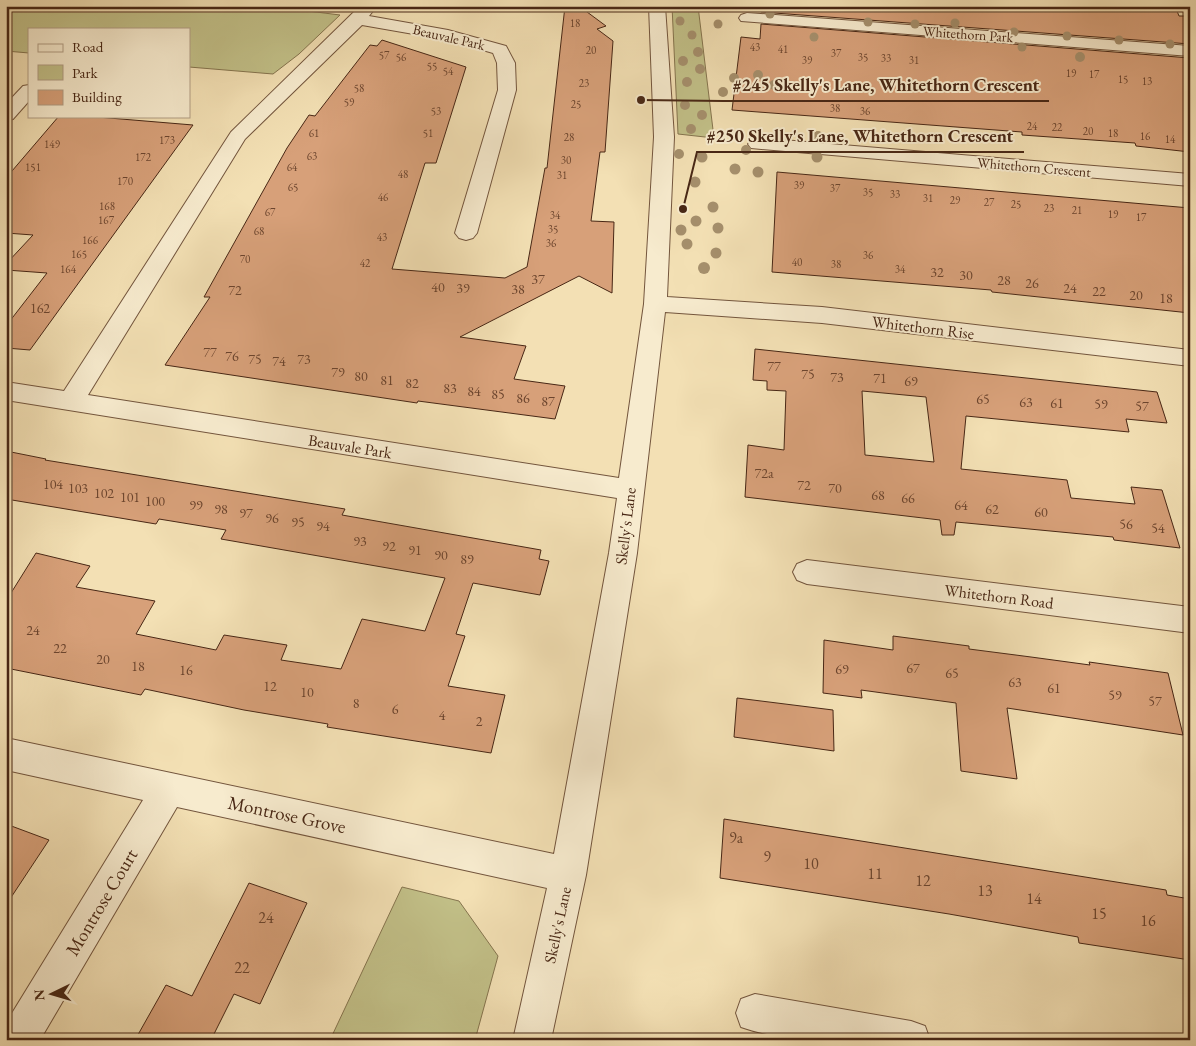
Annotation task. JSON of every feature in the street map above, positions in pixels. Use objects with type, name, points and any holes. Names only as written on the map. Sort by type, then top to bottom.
[{"type":"street","name":"Skelly's Lane","points":[[532,1040],[568,875],[623,553],[655,304],[664,137],[657,6]]},
{"type":"street","name":"Beauvale Park","points":[[71,401],[238,136],[363,13],[481,43],[500,50],[506,63],[507,90],[466,233]]},
{"type":"street","name":"Whitethorn Park","points":[[747,18],[1190,51]]},
{"type":"street","points":[[6,115],[28,91]]},
{"type":"street","name":"Whitethorn Crescent","points":[[758,144],[1190,180]]},
{"type":"street","name":"Whitethorn Rise","points":[[655,304],[822,315],[1190,358]]},
{"type":"street","name":"Beauvale Park","points":[[6,391],[630,490]]},
{"type":"street","name":"Whitethorn Road","points":[[808,572],[1190,620]]},
{"type":"street","name":"Montrose Grove","points":[[6,754],[568,875]]},
{"type":"street","name":"Montrose Court","points":[[18,1040],[168,790]]},
{"type":"street","points":[[755,1013],[911,1040]]},
{"type":"green space","points":[[6,6],[268,6],[340,15],[299,54],[273,74],[190,67],[190,28],[28,28],[28,53],[6,51]]},
{"type":"green space","points":[[672,6],[698,6],[714,138],[678,134]]},
{"type":"green space","points":[[402,887],[459,901],[498,956],[475,1040],[330,1040]]},
{"type":"building","points":[[565,6],[579,6],[606,26],[597,29],[613,41],[605,152],[600,152],[591,221],[614,222],[612,293],[579,276],[460,337],[526,346],[514,379],[565,386],[555,419],[418,401],[417,403],[165,365],[210,297],[204,297],[287,148],[309,115],[315,116],[370,45],[377,46],[382,40],[466,67],[436,163],[425,163],[392,269],[505,278],[527,267],[545,168],[547,168]]},
{"type":"building","points":[[761,6],[1116,6],[1177,11],[1179,16],[1190,16],[1190,44],[761,12]]},
{"type":"building","points":[[761,24],[1190,58],[1190,152],[1136,146],[1135,143],[1022,135],[1022,132],[732,110],[741,37],[760,39]]},
{"type":"building","points":[[57,118],[109,118],[193,125],[30,350],[6,348],[6,326],[47,273],[6,270],[6,264],[33,235],[6,233],[6,178]]},
{"type":"building","points":[[777,172],[1190,208],[1190,313],[992,292],[991,290],[772,272]]},
{"type":"building","points":[[755,349],[1157,392],[1167,423],[1126,419],[1129,432],[966,416],[961,469],[1067,480],[1071,498],[1135,504],[1131,487],[1162,490],[1180,548],[1114,540],[1113,537],[956,522],[954,535],[942,535],[940,520],[745,497],[748,445],[784,450],[786,391],[767,390],[767,381],[753,380]],"holes":[[[862,391],[926,397],[934,462],[865,455]]]},
{"type":"building","points":[[6,451],[45,460],[345,509],[342,515],[541,550],[539,559],[549,561],[540,595],[473,583],[456,634],[465,636],[448,686],[505,695],[491,753],[327,727],[328,724],[244,710],[145,689],[141,695],[6,668],[6,601],[36,553],[90,566],[76,587],[155,601],[136,634],[216,650],[224,635],[287,645],[281,660],[341,669],[362,619],[425,631],[445,578],[221,539],[226,530],[159,519],[156,524],[6,499]]},
{"type":"building","points":[[893,636],[969,646],[969,649],[1168,673],[1183,735],[1007,708],[1017,779],[961,771],[956,703],[861,690],[862,698],[823,693],[824,640],[893,650]]},
{"type":"building","points":[[737,698],[833,710],[834,751],[734,737]]},
{"type":"building","points":[[724,819],[1166,890],[1167,895],[1190,899],[1190,960],[1079,943],[1078,937],[949,914],[720,878]]},
{"type":"building","points":[[6,824],[49,840],[6,905]]},
{"type":"building","points":[[249,883],[307,903],[260,1004],[234,994],[211,1040],[135,1040],[166,985],[192,996]]},
{"type":"place","name":"#245 Skelly's Lane, Whitethorn Crescent","points":[[641,100]]},
{"type":"place","name":"#250 Skelly's Lane, Whitethorn Crescent","points":[[683,209]]}]
